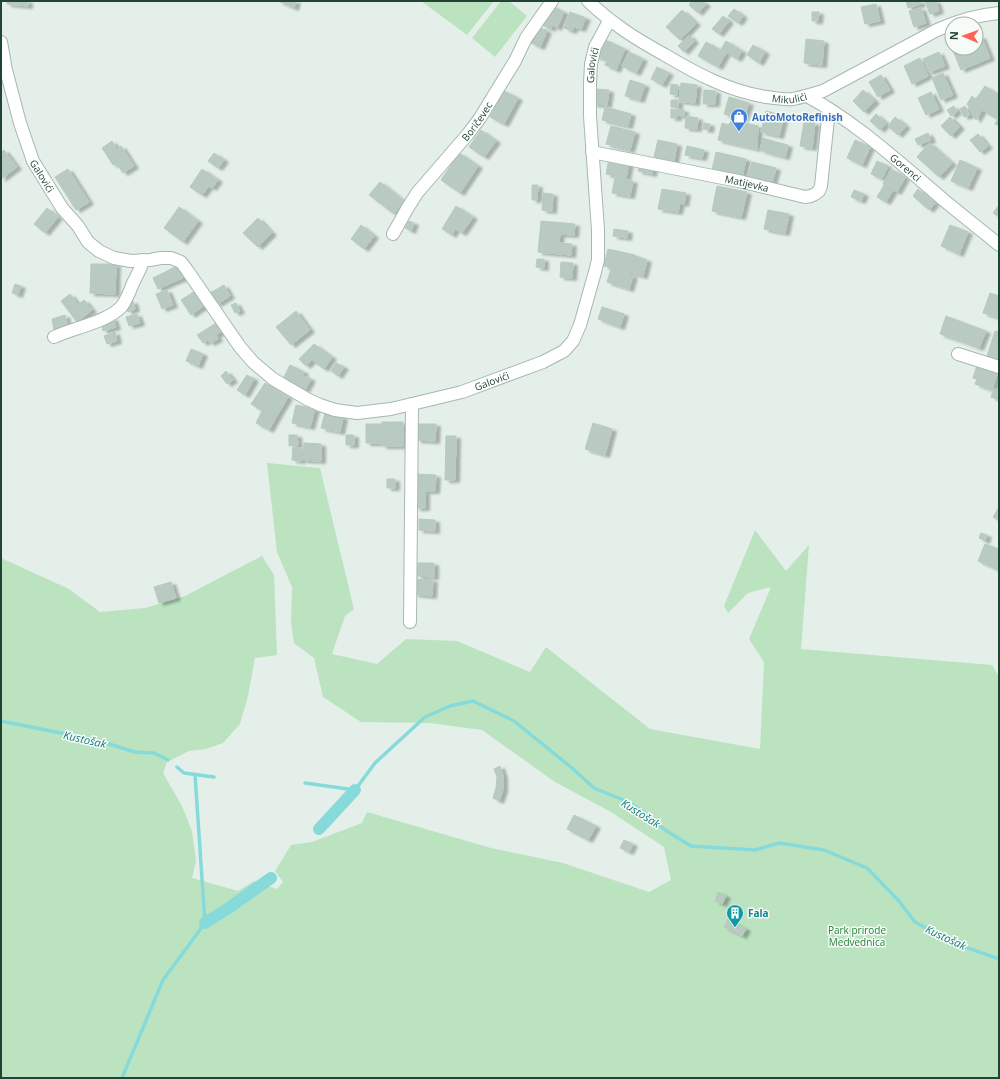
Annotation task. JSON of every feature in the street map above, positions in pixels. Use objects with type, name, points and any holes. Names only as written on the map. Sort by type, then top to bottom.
[{"type":"street","name":"Boričevec","points":[[393,234],[418,193],[480,118],[515,61],[526,38],[552,1]]},
{"type":"street","name":"Mikulići","points":[[588,1],[609,21],[638,40],[711,81],[758,95],[793,99],[823,91],[914,41],[941,28],[974,16],[999,13]]},
{"type":"street","name":"Galovići","points":[[1,42],[6,70],[29,153],[37,170],[62,208],[78,226],[88,242],[93,247],[114,258],[131,261],[166,257],[180,262],[249,358],[274,379],[314,403],[343,412],[357,413],[391,409],[462,392],[543,362],[564,351],[572,341],[580,325],[598,260],[590,107],[591,64],[595,47],[609,21]]},
{"type":"street","name":"Gorenci","points":[[807,96],[829,109],[890,154],[999,245]]},
{"type":"street","name":"Matijevka","points":[[592,152],[743,182],[799,196],[811,196],[819,191],[821,186],[829,109]]},
{"type":"street","points":[[54,337],[85,326],[112,314],[119,309],[141,268],[143,260]]},
{"type":"street","points":[[958,354],[999,367]]},
{"type":"street","points":[[410,622],[412,404]]},
{"type":"green space","points":[[421,1],[494,1],[467,35]]},
{"type":"green space","points":[[501,1],[509,1],[527,16],[495,57],[472,38]]},
{"type":"green space","name":"Park prirode Medvednica","points":[[267,463],[320,468],[354,609],[345,616],[332,654],[377,664],[406,639],[457,641],[530,672],[546,647],[650,729],[760,749],[764,662],[749,639],[771,587],[748,593],[728,613],[724,606],[755,530],[786,571],[809,545],[801,649],[992,665],[999,677],[999,1078],[1,1078],[1,558],[69,589],[100,612],[145,608],[185,596],[262,556],[274,575],[277,655],[255,658],[248,696],[240,724],[223,743],[206,749],[189,751],[167,762],[163,773],[182,806],[192,831],[196,861],[192,878],[238,891],[254,881],[277,889],[283,882],[275,871],[291,845],[312,842],[362,823],[367,812],[491,848],[563,863],[649,892],[671,880],[664,847],[611,812],[555,782],[482,730],[430,723],[361,722],[323,697],[314,658],[294,643],[291,623],[292,587],[277,552]]},
{"type":"building","points":[[7,1],[28,1],[28,6],[7,4]]},
{"type":"building","points":[[278,1],[296,1],[294,8]]},
{"type":"building","points":[[692,1],[702,1],[706,4],[698,13],[689,5]]},
{"type":"building","points":[[906,1],[920,1],[921,4],[908,8]]},
{"type":"building","points":[[925,1],[936,1],[939,11],[930,14]]},
{"type":"building","points":[[876,4],[880,21],[865,24],[861,7]]},
{"type":"building","points":[[550,5],[564,12],[557,28],[552,25],[551,29],[542,25]]},
{"type":"building","points":[[921,8],[926,23],[914,27],[909,11]]},
{"type":"building","points":[[734,9],[743,16],[738,23],[728,16]]},
{"type":"building","points":[[682,10],[696,23],[680,40],[666,27]]},
{"type":"building","points":[[570,12],[586,18],[581,29],[574,27],[572,31],[564,28]]},
{"type":"building","points":[[812,12],[819,12],[818,21],[812,21]]},
{"type":"building","points":[[723,16],[729,21],[719,34],[712,29]]},
{"type":"building","points":[[539,27],[547,31],[540,47],[531,43]]},
{"type":"building","points":[[689,35],[694,41],[684,52],[678,46]]},
{"type":"building","points":[[601,39],[613,43],[606,60],[595,56]]},
{"type":"building","points":[[806,39],[824,41],[822,65],[804,63]]},
{"type":"building","points":[[726,41],[742,51],[737,59],[721,49]]},
{"type":"building","points":[[706,42],[726,53],[718,67],[698,56]]},
{"type":"building","points":[[984,43],[990,58],[961,70],[955,56],[984,56]]},
{"type":"building","points":[[614,44],[625,49],[616,70],[605,65]]},
{"type":"building","points":[[753,45],[765,52],[759,63],[747,55]]},
{"type":"building","points":[[629,52],[643,59],[636,73],[622,66]]},
{"type":"building","points":[[939,52],[945,66],[929,72],[923,59]]},
{"type":"building","points":[[920,58],[928,76],[912,84],[904,66]]},
{"type":"building","points":[[657,67],[669,73],[662,85],[651,79]]},
{"type":"building","points":[[943,73],[953,95],[941,100],[932,78]]},
{"type":"building","points":[[881,75],[890,90],[878,97],[869,82]]},
{"type":"building","points":[[630,80],[645,85],[640,100],[625,96]]},
{"type":"building","points":[[681,83],[697,85],[695,103],[679,101]]},
{"type":"building","points":[[671,84],[678,85],[677,95],[670,94]]},
{"type":"building","points":[[985,86],[999,95],[999,116],[997,119],[982,110],[976,120],[967,104],[972,96],[976,99]]},
{"type":"building","points":[[595,89],[609,90],[607,105],[593,104]]},
{"type":"building","points":[[704,90],[716,91],[715,104],[703,104]]},
{"type":"building","points":[[863,90],[875,101],[864,112],[853,101]]},
{"type":"building","points":[[504,91],[518,98],[511,111],[497,104]]},
{"type":"building","points":[[931,92],[939,109],[926,115],[918,98]]},
{"type":"building","points":[[729,97],[749,103],[743,120],[724,114]]},
{"type":"building","points":[[671,100],[678,100],[678,108],[671,107]]},
{"type":"building","points":[[497,104],[511,111],[504,124],[490,117]]},
{"type":"building","points":[[954,106],[957,112],[951,116],[947,110]]},
{"type":"building","points":[[965,106],[970,115],[964,117],[960,109]]},
{"type":"building","points":[[605,107],[631,114],[628,126],[602,120]]},
{"type":"building","points":[[671,109],[677,110],[677,118],[671,118]]},
{"type":"building","points":[[678,109],[684,110],[684,116],[678,115]]},
{"type":"building","points":[[766,111],[784,116],[779,136],[761,132]]},
{"type":"building","points":[[876,114],[886,123],[880,130],[870,121]]},
{"type":"building","points":[[686,116],[698,118],[697,129],[685,128]]},
{"type":"building","points":[[895,117],[906,126],[898,135],[888,126]]},
{"type":"building","points":[[950,117],[960,127],[951,136],[941,126]]},
{"type":"building","points":[[999,117],[999,126],[995,124]]},
{"type":"building","name":"AutoMotoRefinish","points":[[730,122],[742,126],[745,123],[758,126],[757,149],[718,140],[722,123],[729,125]]},
{"type":"building","points":[[804,122],[815,123],[812,148],[800,146]]},
{"type":"building","points":[[704,123],[710,124],[709,130],[703,129]]},
{"type":"building","points":[[611,126],[635,132],[630,150],[606,144]]},
{"type":"building","points":[[481,130],[496,141],[484,157],[469,147]]},
{"type":"building","points":[[928,133],[931,140],[918,145],[915,139]]},
{"type":"building","points":[[978,134],[988,146],[980,152],[970,140]]},
{"type":"building","points":[[763,138],[776,142],[773,154],[760,150]]},
{"type":"building","points":[[658,140],[677,144],[674,161],[654,157]]},
{"type":"building","points":[[855,140],[870,147],[862,165],[847,158]]},
{"type":"building","points":[[112,141],[117,149],[121,146],[134,166],[123,173],[116,163],[113,165],[102,148]]},
{"type":"building","points":[[776,142],[788,145],[785,157],[773,154]]},
{"type":"building","points":[[929,143],[952,163],[939,177],[917,157]]},
{"type":"building","points":[[687,146],[704,150],[702,158],[685,155]]},
{"type":"building","points":[[4,150],[17,167],[1,179],[1,152]]},
{"type":"building","points":[[716,152],[746,159],[742,177],[712,170]]},
{"type":"building","points":[[214,153],[224,160],[218,168],[208,161]]},
{"type":"building","points":[[459,153],[478,166],[460,193],[441,180]]},
{"type":"building","points":[[609,159],[629,163],[626,178],[606,174]]},
{"type":"building","points":[[960,160],[977,168],[968,188],[951,181]]},
{"type":"building","points":[[877,161],[888,166],[882,179],[871,174]]},
{"type":"building","points":[[752,162],[776,168],[772,183],[748,176]]},
{"type":"building","points":[[640,164],[653,167],[652,174],[638,171]]},
{"type":"building","points":[[68,169],[89,202],[76,210],[55,177]]},
{"type":"building","points":[[202,169],[218,180],[212,188],[209,186],[202,195],[190,187]]},
{"type":"building","points":[[891,169],[905,177],[897,192],[883,184]]},
{"type":"building","points":[[615,178],[633,181],[630,196],[612,193]]},
{"type":"building","points":[[380,182],[404,201],[394,214],[369,195]]},
{"type":"building","points":[[532,185],[538,185],[537,200],[532,200]]},
{"type":"building","points":[[884,185],[893,190],[886,202],[877,197]]},
{"type":"building","points":[[717,186],[747,192],[741,217],[712,211]]},
{"type":"building","points":[[662,189],[686,193],[684,204],[680,203],[678,212],[658,209]]},
{"type":"building","points":[[918,189],[935,203],[929,210],[913,196]]},
{"type":"building","points":[[854,190],[864,194],[861,201],[851,197]]},
{"type":"building","points":[[543,193],[553,194],[552,211],[542,210]]},
{"type":"building","points":[[999,205],[999,217],[993,213]]},
{"type":"building","points":[[456,206],[473,217],[462,233],[455,229],[452,235],[442,229]]},
{"type":"building","points":[[179,207],[198,221],[183,242],[164,228]]},
{"type":"building","points":[[47,208],[58,217],[45,233],[34,224]]},
{"type":"building","points":[[768,210],[789,214],[785,233],[764,229]]},
{"type":"building","points":[[258,218],[272,233],[258,247],[243,233]]},
{"type":"building","points":[[409,221],[414,223],[411,231],[405,228]]},
{"type":"building","points":[[541,221],[575,224],[574,235],[560,234],[559,243],[572,244],[571,255],[538,252]]},
{"type":"building","points":[[361,225],[374,236],[364,249],[351,239]]},
{"type":"building","points":[[950,225],[968,232],[959,254],[941,246]]},
{"type":"building","points":[[614,229],[628,231],[627,238],[613,236]]},
{"type":"building","points":[[608,249],[635,255],[630,273],[604,266]]},
{"type":"building","points":[[636,256],[647,260],[643,276],[631,273]]},
{"type":"building","points":[[537,259],[544,259],[544,268],[536,267]]},
{"type":"building","points":[[561,262],[573,263],[572,278],[560,277]]},
{"type":"building","points":[[91,264],[116,264],[115,294],[90,293]]},
{"type":"building","points":[[177,266],[183,278],[171,283],[165,272]]},
{"type":"building","points":[[611,269],[633,276],[629,289],[607,282]]},
{"type":"building","points":[[165,272],[171,283],[158,289],[153,278]]},
{"type":"building","points":[[15,284],[21,286],[18,295],[12,293]]},
{"type":"building","points":[[224,285],[230,296],[217,304],[210,293]]},
{"type":"building","points":[[167,290],[173,305],[162,309],[156,294]]},
{"type":"building","points":[[195,291],[205,305],[191,315],[181,300]]},
{"type":"building","points":[[990,293],[999,296],[999,318],[983,313]]},
{"type":"building","points":[[70,294],[78,305],[84,300],[92,310],[77,322],[61,301]]},
{"type":"building","points":[[133,301],[135,309],[128,312],[125,304]]},
{"type":"building","points":[[236,303],[240,311],[235,313],[231,305]]},
{"type":"building","points":[[602,307],[624,314],[620,327],[598,319]]},
{"type":"building","points":[[296,311],[310,330],[291,345],[276,327]]},
{"type":"building","points":[[137,314],[140,323],[129,326],[126,317]]},
{"type":"building","points":[[65,315],[68,327],[54,330],[52,319]]},
{"type":"building","points":[[946,316],[967,324],[961,341],[940,334]]},
{"type":"building","points":[[113,318],[116,327],[103,331],[101,322]]},
{"type":"building","points":[[218,322],[223,330],[216,335],[218,339],[210,343],[208,340],[203,343],[197,335]]},
{"type":"building","points":[[967,324],[986,331],[979,348],[961,341]]},
{"type":"building","points":[[995,331],[999,332],[999,364],[986,359]]},
{"type":"building","points":[[115,332],[117,341],[107,344],[104,336]]},
{"type":"building","points":[[314,344],[332,357],[324,369],[312,360],[306,366],[299,359]]},
{"type":"building","points":[[191,349],[203,354],[198,366],[186,361]]},
{"type":"building","points":[[336,363],[344,367],[338,376],[331,371]]},
{"type":"building","points":[[290,365],[304,372],[297,386],[283,379]]},
{"type":"building","points":[[977,365],[998,372],[992,390],[975,384],[977,379],[973,378]]},
{"type":"building","points":[[226,371],[233,380],[227,384],[221,376]]},
{"type":"building","points":[[247,375],[254,379],[245,395],[237,390]]},
{"type":"building","points":[[302,375],[311,379],[305,390],[297,386]]},
{"type":"building","points":[[265,383],[288,397],[275,419],[251,404]]},
{"type":"building","points":[[994,389],[999,391],[999,400],[991,397]]},
{"type":"building","points":[[296,405],[315,409],[310,427],[292,423]]},
{"type":"building","points":[[262,411],[275,419],[269,430],[256,423]]},
{"type":"building","points":[[325,413],[343,417],[340,432],[321,428]]},
{"type":"building","points":[[382,422],[403,422],[403,446],[382,446]]},
{"type":"building","points":[[593,423],[612,429],[605,455],[585,449]]},
{"type":"building","points":[[366,424],[382,424],[381,443],[366,443]]},
{"type":"building","points":[[417,424],[436,424],[435,441],[417,440]]},
{"type":"building","points":[[289,435],[297,435],[298,445],[289,446]]},
{"type":"building","points":[[346,435],[354,435],[354,445],[346,445]]},
{"type":"building","points":[[446,436],[456,436],[455,480],[445,480]]},
{"type":"building","points":[[304,443],[321,444],[321,461],[303,460]]},
{"type":"building","points":[[293,447],[302,448],[301,461],[292,460]]},
{"type":"building","points":[[415,474],[436,475],[435,491],[415,491]]},
{"type":"building","points":[[387,479],[395,479],[395,488],[387,488]]},
{"type":"building","points":[[417,492],[425,492],[425,508],[416,508]]},
{"type":"building","points":[[999,507],[999,521],[993,517]]},
{"type":"building","points":[[419,519],[435,520],[435,531],[419,530]]},
{"type":"building","points":[[981,533],[987,535],[985,541],[979,538]]},
{"type":"building","points":[[985,544],[999,549],[999,570],[978,561]]},
{"type":"building","points":[[418,563],[434,563],[434,577],[417,576]]},
{"type":"building","points":[[415,579],[433,580],[432,596],[414,594]]},
{"type":"building","points":[[171,582],[176,598],[159,603],[154,587]]},
{"type":"building","points":[[500,766],[503,776],[503,790],[499,801],[493,798],[497,777],[494,769]]},
{"type":"building","points":[[574,815],[596,826],[588,840],[567,829]]},
{"type":"building","points":[[624,840],[633,844],[629,852],[620,848]]},
{"type":"building","points":[[718,892],[726,896],[722,904],[715,901]]},
{"type":"building","name":"Fala","points":[[728,919],[746,929],[742,936],[724,927]]},
{"type":"waterway","name":"Kustošak","points":[[305,783],[355,790],[375,763],[425,717],[450,706],[473,701],[514,721],[572,768],[594,788],[626,801],[644,812],[665,830],[691,846],[755,850],[779,843],[824,850],[867,868],[898,900],[915,922],[951,942],[999,959]]},
{"type":"waterway","name":"Kustošak","points":[[1,721],[96,740],[135,752],[154,753],[168,760]]},
{"type":"waterway","name":"Kustošak","points":[[177,767],[184,773],[214,777]]},
{"type":"waterway","points":[[122,1078],[163,980],[205,923],[195,775]]},
{"type":"waterway","points":[[319,829],[355,790]]},
{"type":"waterway","points":[[205,923],[271,878]]},
{"type":"place","name":"AutoMotoRefinish","points":[[739,132]]},
{"type":"place","name":"Fala","points":[[735,928]]}]
